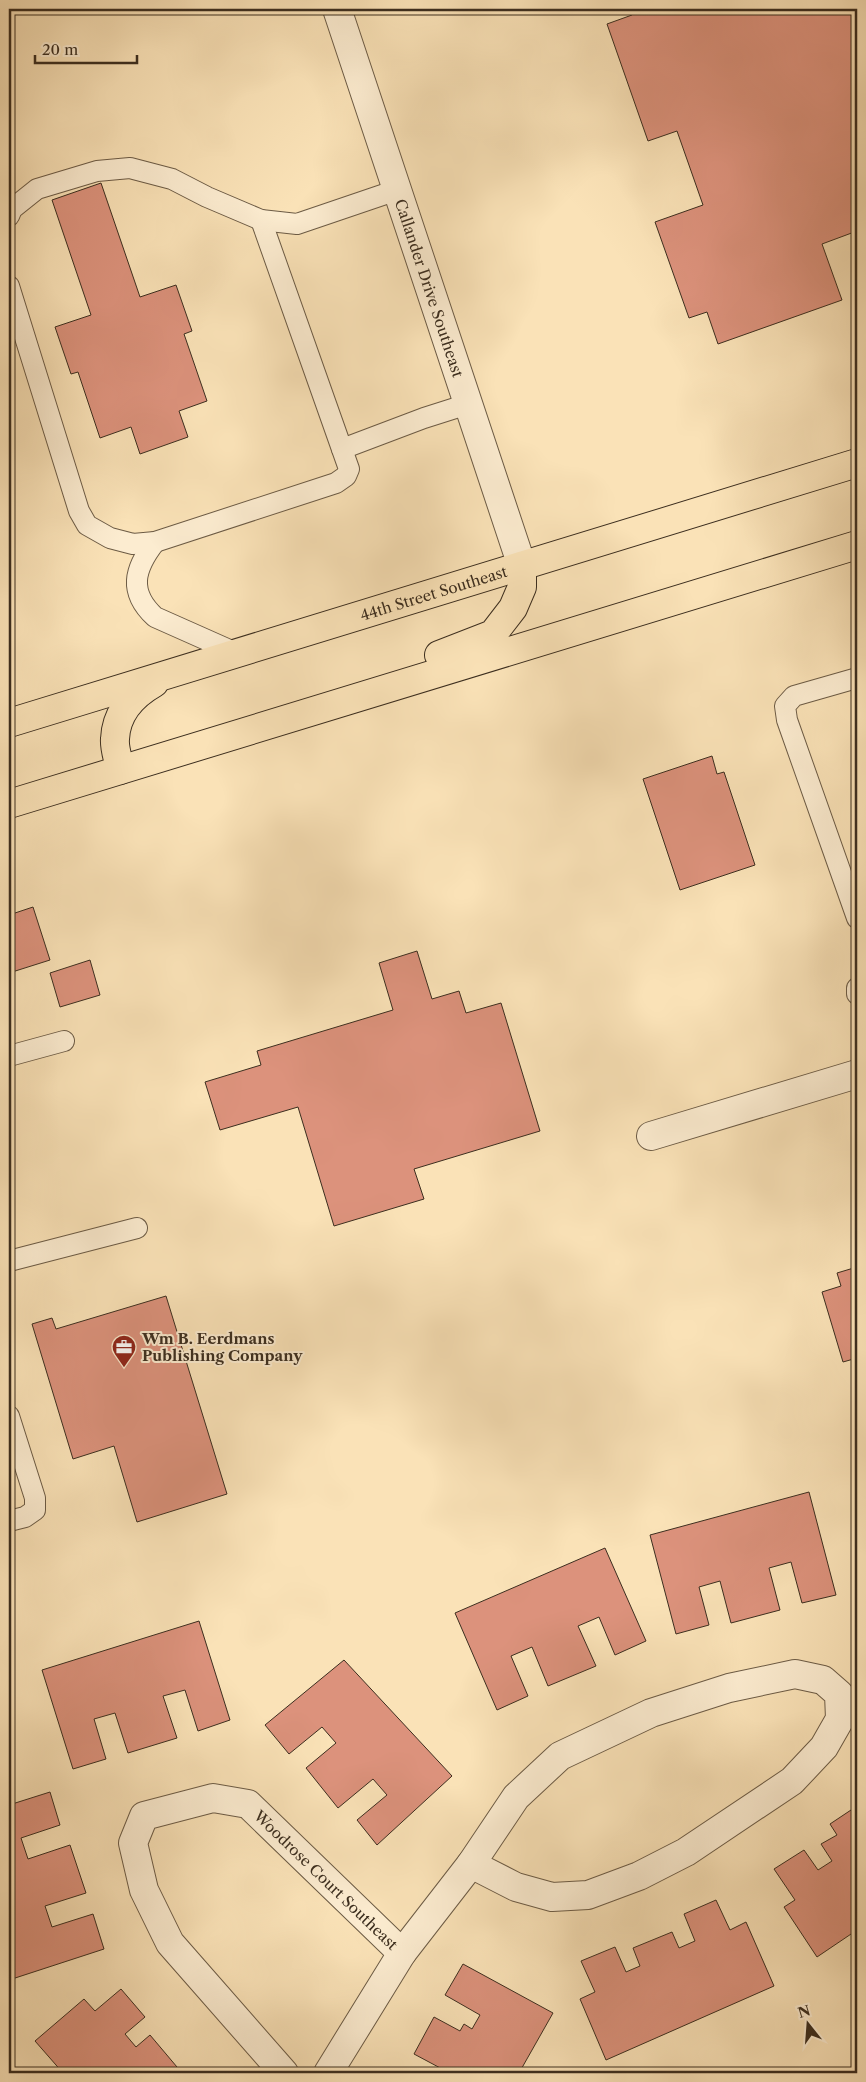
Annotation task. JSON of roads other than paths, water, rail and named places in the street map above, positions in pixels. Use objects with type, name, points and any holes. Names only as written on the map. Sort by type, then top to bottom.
[{"type":"main road","name":"44th Street Southeast","points":[[9,723],[857,463]]},
{"type":"main road","points":[[9,804],[857,545]]},
{"type":"main road","points":[[268,724],[493,634],[513,608],[522,587],[522,566]]},
{"type":"main road","points":[[120,770],[115,739],[122,713],[138,692],[170,673]]},
{"type":"street","name":"Callander Drive Southeast","points":[[337,9],[522,566]]},
{"type":"street","points":[[652,1136],[857,1074]]},
{"type":"street","points":[[328,2073],[402,1953],[470,1864],[516,1797],[560,1756],[651,1713],[729,1688],[794,1674],[823,1680],[839,1694],[840,1719],[824,1747],[792,1781],[686,1852],[639,1876],[588,1895],[552,1897],[516,1887],[470,1864]]},
{"type":"street","name":"Woodrose Court Southeast","points":[[284,2073],[170,1942],[144,1890],[134,1843],[144,1816],[213,1798],[248,1804],[402,1953]]},
{"type":"lane","points":[[9,216],[12,209],[37,189],[97,170],[130,168],[172,179],[207,197],[262,220],[297,224],[397,190]]},
{"type":"lane","points":[[9,286],[79,511],[87,525],[110,538],[133,544],[155,542],[336,483],[346,476],[349,469],[262,220]]},
{"type":"lane","points":[[342,449],[424,418],[468,404]]},
{"type":"lane","points":[[155,542],[143,557],[136,585],[140,599],[148,610],[155,617],[236,653]]},
{"type":"lane","points":[[857,678],[794,696],[785,706],[787,720],[857,918]]},
{"type":"lane","points":[[857,988],[857,994]]},
{"type":"lane","points":[[9,1056],[64,1041]]},
{"type":"lane","points":[[9,1261],[137,1228]]},
{"type":"lane","points":[[9,1416],[34,1498],[35,1510],[25,1517],[9,1521]]},
{"type":"place","name":"Wm B. Eerdmans Publishing Company","points":[[124,1368]]}]
